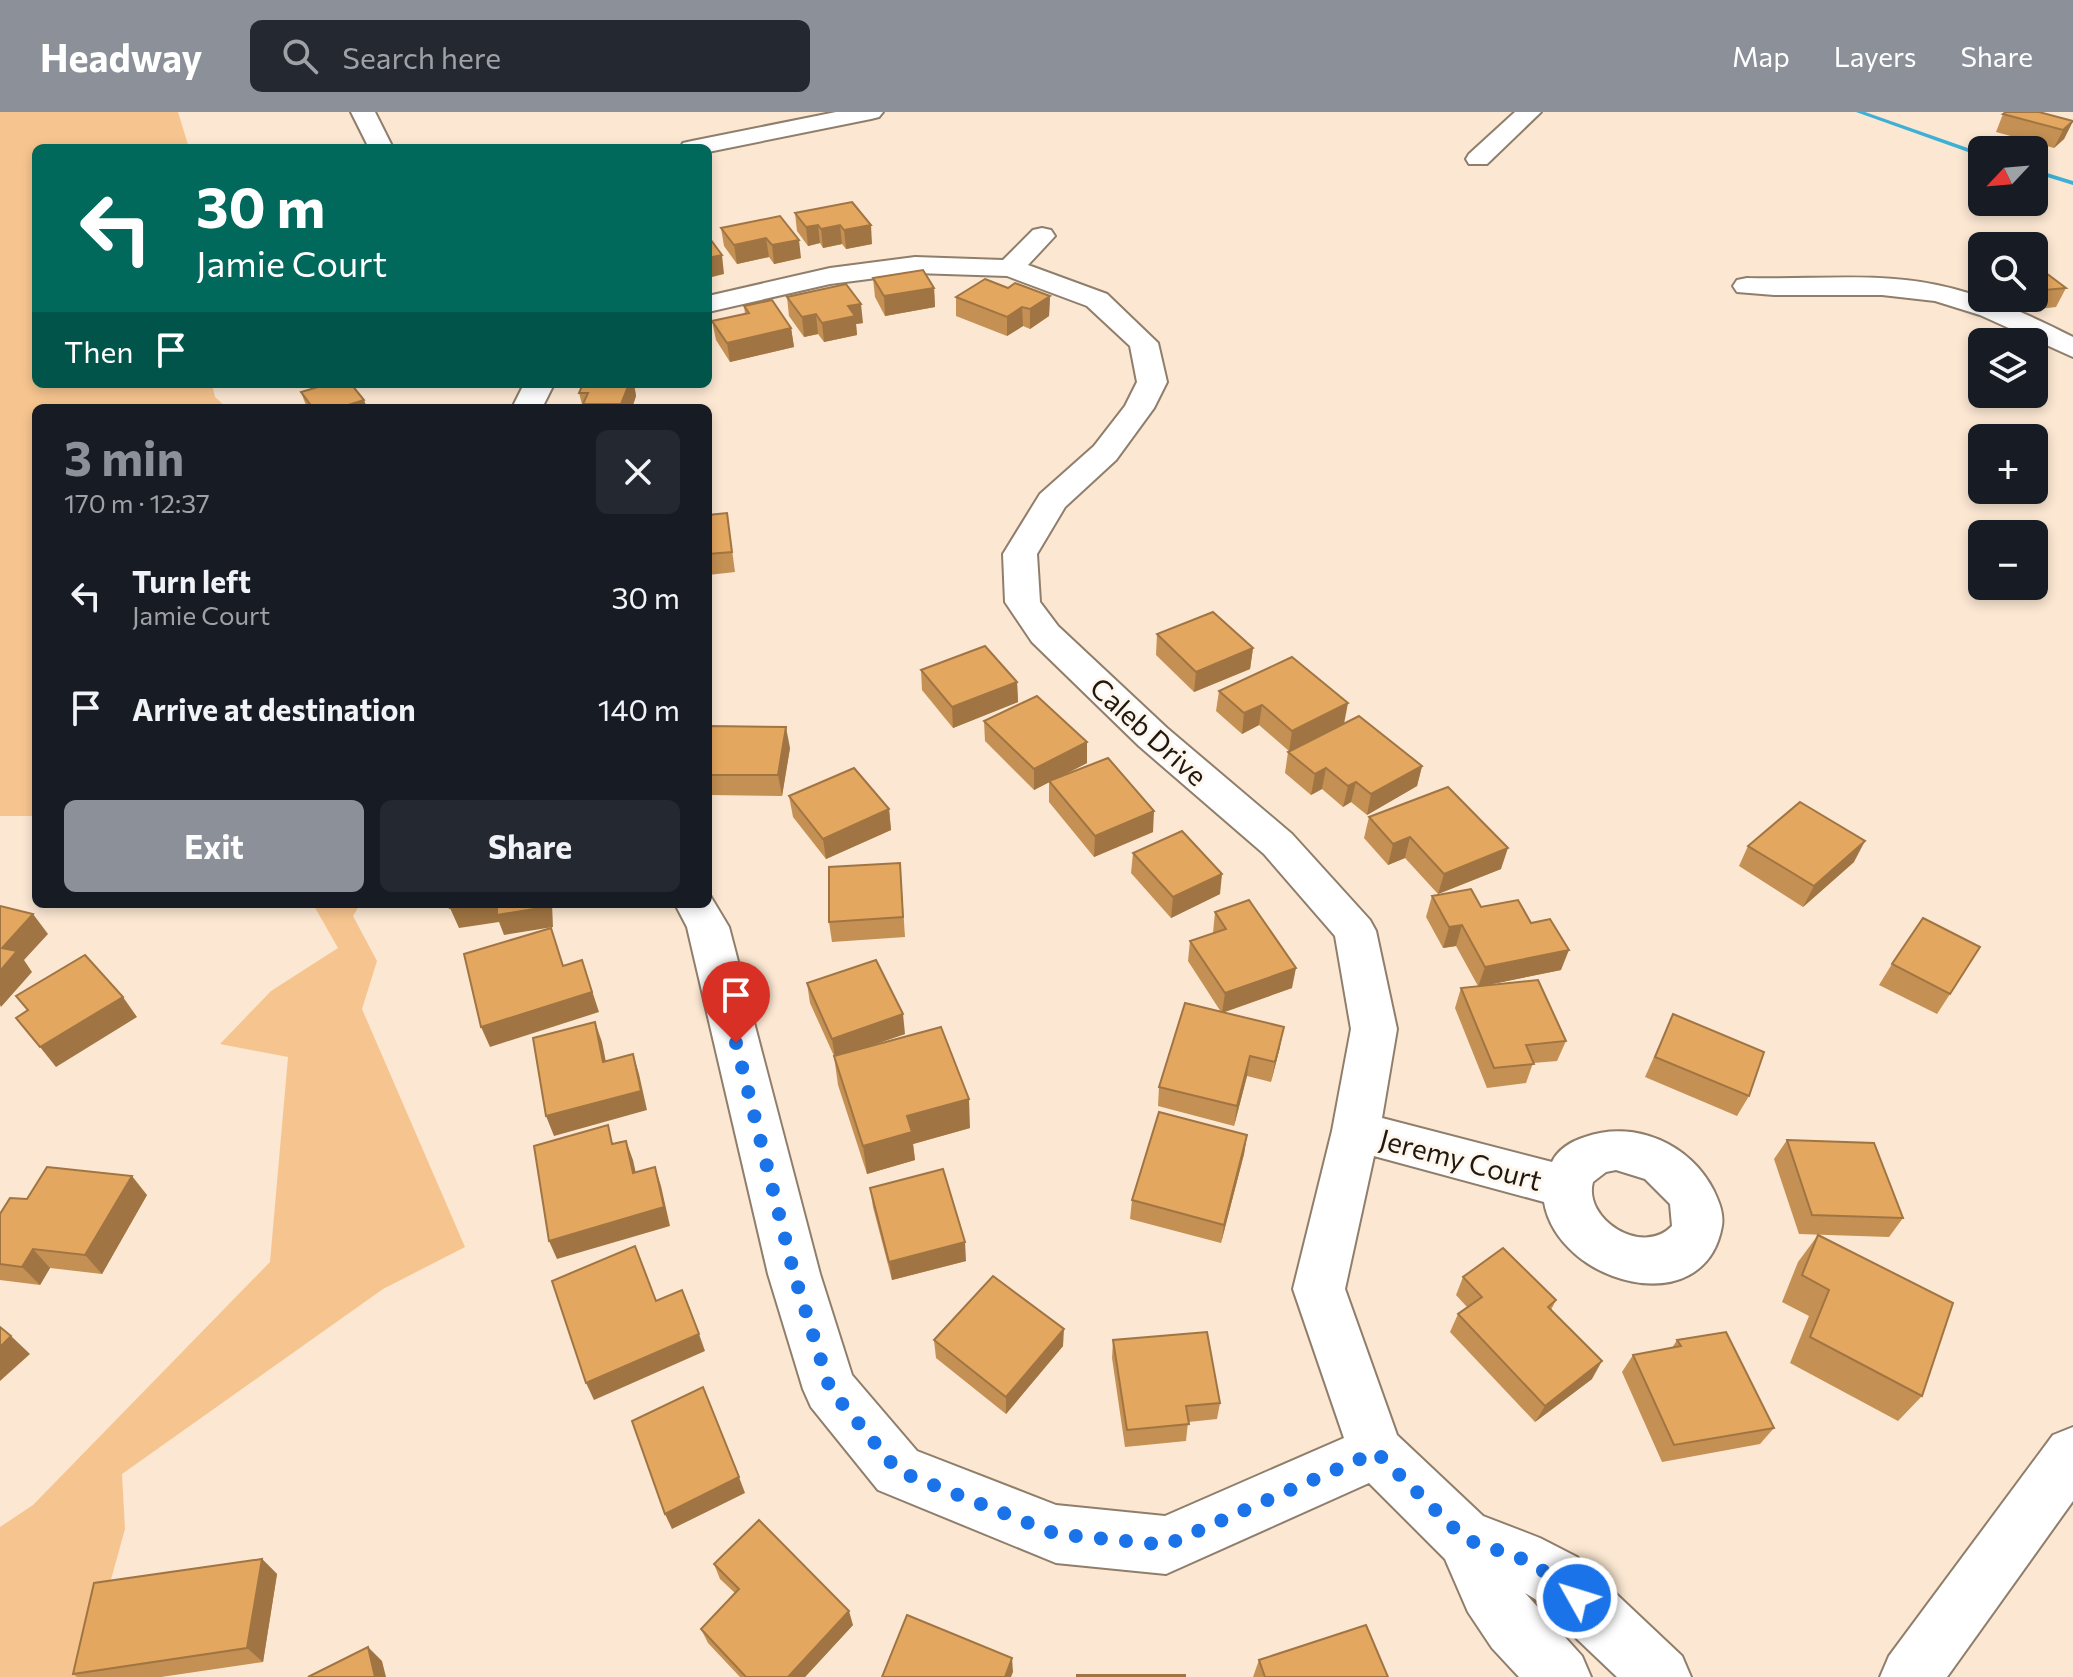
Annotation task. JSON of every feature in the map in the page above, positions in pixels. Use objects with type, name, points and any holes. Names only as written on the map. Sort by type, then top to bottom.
[{"type":"street","points":[[363,112],[379,144]]},
{"type":"street","points":[[712,144],[871,112]]},
{"type":"street","points":[[1478,159],[1529,112]]},
{"type":"street","points":[[1010,268],[1042,236]]},
{"type":"street","name":"Caleb Drive","points":[[712,303],[830,276],[915,265],[1010,268],[1097,300],[1144,343],[1152,382],[1139,408],[1105,453],[1052,501],[1020,554],[1023,602],[1045,634],[1153,737],[1278,844],[1355,931],[1374,1029],[1356,1131],[1319,1289],[1376,1452],[1465,1539],[1489,1591],[1513,1627],[1561,1677]]},
{"type":"street","points":[[1747,286],[1877,288],[1935,294],[1961,299],[2017,320],[2073,348]]},
{"type":"street","points":[[698,908],[708,927],[794,1274],[830,1389],[898,1471],[1056,1534],[1166,1545],[1376,1452]]},
{"type":"street","name":"Jeremy Court","points":[[1356,1131],[1567,1187]]},
{"type":"street","points":[[1910,1677],[2073,1454]]},
{"type":"street","name":"Caleb Drive","points":[[1465,1539],[1520,1558],[1556,1578],[1661,1677]]},
{"type":"shaded area","points":[[0,112],[178,112],[188,144],[32,144],[32,388],[213,388],[215,397],[223,404],[32,404],[32,816],[0,816]]},
{"type":"shaded area","points":[[315,908],[358,908],[353,916],[377,961],[362,1009],[465,1247],[383,1289],[122,1474],[125,1529],[84,1677],[0,1677],[0,1527],[33,1505],[270,1262],[288,1057],[220,1044],[271,991],[338,948]]},
{"type":"building","points":[[2039,112],[2073,121],[2063,130],[2003,114]]},
{"type":"building","points":[[852,202],[871,225],[844,230],[840,225],[821,229],[818,225],[806,227],[795,213]]},
{"type":"building","points":[[780,216],[799,240],[772,245],[766,238],[734,245],[721,228]]},
{"type":"building","points":[[712,241],[722,255],[712,257]]},
{"type":"building","points":[[923,270],[934,288],[884,296],[873,278]]},
{"type":"building","points":[[2048,274],[2066,288],[2048,290]]},
{"type":"building","points":[[985,279],[1008,288],[1015,283],[1050,296],[1030,309],[1022,307],[1007,317],[956,297]]},
{"type":"building","points":[[846,284],[861,304],[848,306],[855,316],[822,323],[816,314],[802,317],[787,297]]},
{"type":"building","points":[[772,300],[791,328],[727,343],[712,321],[749,313],[744,306]]},
{"type":"building","points":[[314,388],[354,388],[364,400],[352,404],[310,404],[301,392]]},
{"type":"building","points":[[581,388],[627,388],[621,404],[583,404],[588,393],[579,393]]},
{"type":"building","points":[[727,513],[732,552],[712,554],[712,515]]},
{"type":"building","points":[[1213,612],[1253,648],[1196,672],[1157,634]]},
{"type":"building","points":[[985,646],[1017,682],[952,707],[921,670]]},
{"type":"building","points":[[1292,657],[1348,703],[1292,731],[1262,705],[1244,713],[1219,691]]},
{"type":"building","points":[[1037,696],[1087,742],[1034,769],[984,721]]},
{"type":"building","points":[[1359,716],[1422,766],[1371,794],[1356,782],[1348,786],[1326,768],[1315,774],[1288,752]]},
{"type":"building","points":[[712,726],[786,727],[778,775],[712,775]]},
{"type":"building","points":[[1108,758],[1154,811],[1095,836],[1049,781]]},
{"type":"building","points":[[854,768],[889,809],[823,839],[789,796]]},
{"type":"building","points":[[1448,787],[1508,848],[1444,874],[1410,837],[1393,844],[1369,817]]},
{"type":"building","points":[[1800,802],[1865,841],[1814,886],[1748,846]]},
{"type":"building","points":[[1182,831],[1222,874],[1173,897],[1133,853]]},
{"type":"building","points":[[900,863],[903,917],[829,922],[829,867]]},
{"type":"building","points":[[1471,889],[1481,907],[1518,900],[1531,923],[1550,919],[1569,950],[1485,967],[1462,925],[1449,927],[1432,896]]},
{"type":"building","points":[[1249,900],[1296,968],[1225,993],[1190,941],[1226,929],[1215,912]]},
{"type":"building","points":[[0,906],[33,914],[2,948],[17,951],[0,971]]},
{"type":"building","points":[[497,908],[540,908],[497,915]]},
{"type":"building","points":[[1923,918],[1980,947],[1950,994],[1892,964]]},
{"type":"building","points":[[551,928],[563,966],[582,960],[592,992],[481,1027],[464,954]]},
{"type":"building","points":[[85,955],[123,997],[40,1047],[16,1018],[28,1010],[16,996]]},
{"type":"building","points":[[876,960],[903,1014],[832,1039],[807,983]]},
{"type":"building","points":[[1538,980],[1566,1041],[1526,1045],[1534,1064],[1494,1068],[1461,988]]},
{"type":"building","points":[[1185,1003],[1284,1027],[1275,1062],[1250,1056],[1237,1106],[1159,1087]]},
{"type":"building","points":[[1673,1014],[1764,1052],[1749,1096],[1655,1057]]},
{"type":"building","points":[[595,1022],[603,1062],[633,1054],[641,1091],[546,1116],[533,1038]]},
{"type":"building","points":[[941,1027],[969,1099],[907,1116],[912,1132],[863,1146],[834,1056]]},
{"type":"building","points":[[1159,1112],[1247,1135],[1224,1225],[1132,1200]]},
{"type":"building","points":[[608,1125],[612,1144],[626,1141],[633,1173],[655,1167],[664,1207],[549,1241],[534,1146]]},
{"type":"building","points":[[1787,1140],[1874,1143],[1903,1218],[1812,1215]]},
{"type":"building","points":[[47,1167],[132,1176],[85,1255],[33,1249],[22,1267],[0,1264],[0,1214],[10,1198],[27,1199]]},
{"type":"building","points":[[943,1169],[965,1242],[889,1262],[870,1188]]},
{"type":"building","points":[[1818,1235],[1953,1303],[1922,1396],[1810,1337],[1829,1290],[1802,1275]]},
{"type":"building","points":[[635,1246],[656,1301],[682,1290],[699,1334],[586,1383],[552,1281]]},
{"type":"building","points":[[1503,1248],[1556,1300],[1548,1307],[1602,1361],[1545,1406],[1458,1314],[1482,1297],[1463,1277]]},
{"type":"building","points":[[993,1276],[1064,1329],[1006,1397],[934,1340]]},
{"type":"building","points":[[0,1327],[11,1336],[0,1347]]},
{"type":"building","points":[[1207,1332],[1220,1403],[1186,1406],[1189,1424],[1127,1430],[1113,1340]]},
{"type":"building","points":[[1726,1332],[1774,1428],[1674,1445],[1633,1355],[1681,1346],[1677,1340]]},
{"type":"building","points":[[703,1387],[739,1477],[665,1514],[632,1421]]},
{"type":"building","points":[[759,1520],[849,1611],[788,1677],[746,1677],[701,1629],[739,1589],[714,1564]]},
{"type":"building","points":[[262,1559],[247,1648],[73,1674],[94,1583]]},
{"type":"building","points":[[907,1615],[1012,1658],[1005,1677],[882,1677]]},
{"type":"building","points":[[1366,1625],[1388,1677],[1265,1677],[1259,1660]]},
{"type":"building","points":[[368,1647],[375,1677],[308,1677]]},
{"type":"building","points":[[1185,1675],[1185,1677],[1077,1677]]},
{"type":"waterway","points":[[1859,112],[1968,150]]},
{"type":"waterway","points":[[2048,175],[2073,183]]},
{"type":"route","points":[[736,1043],[794,1274],[830,1389],[898,1471],[1056,1534],[1166,1545],[1376,1452],[1465,1539],[1520,1558],[1556,1578],[1577,1598]]}]
